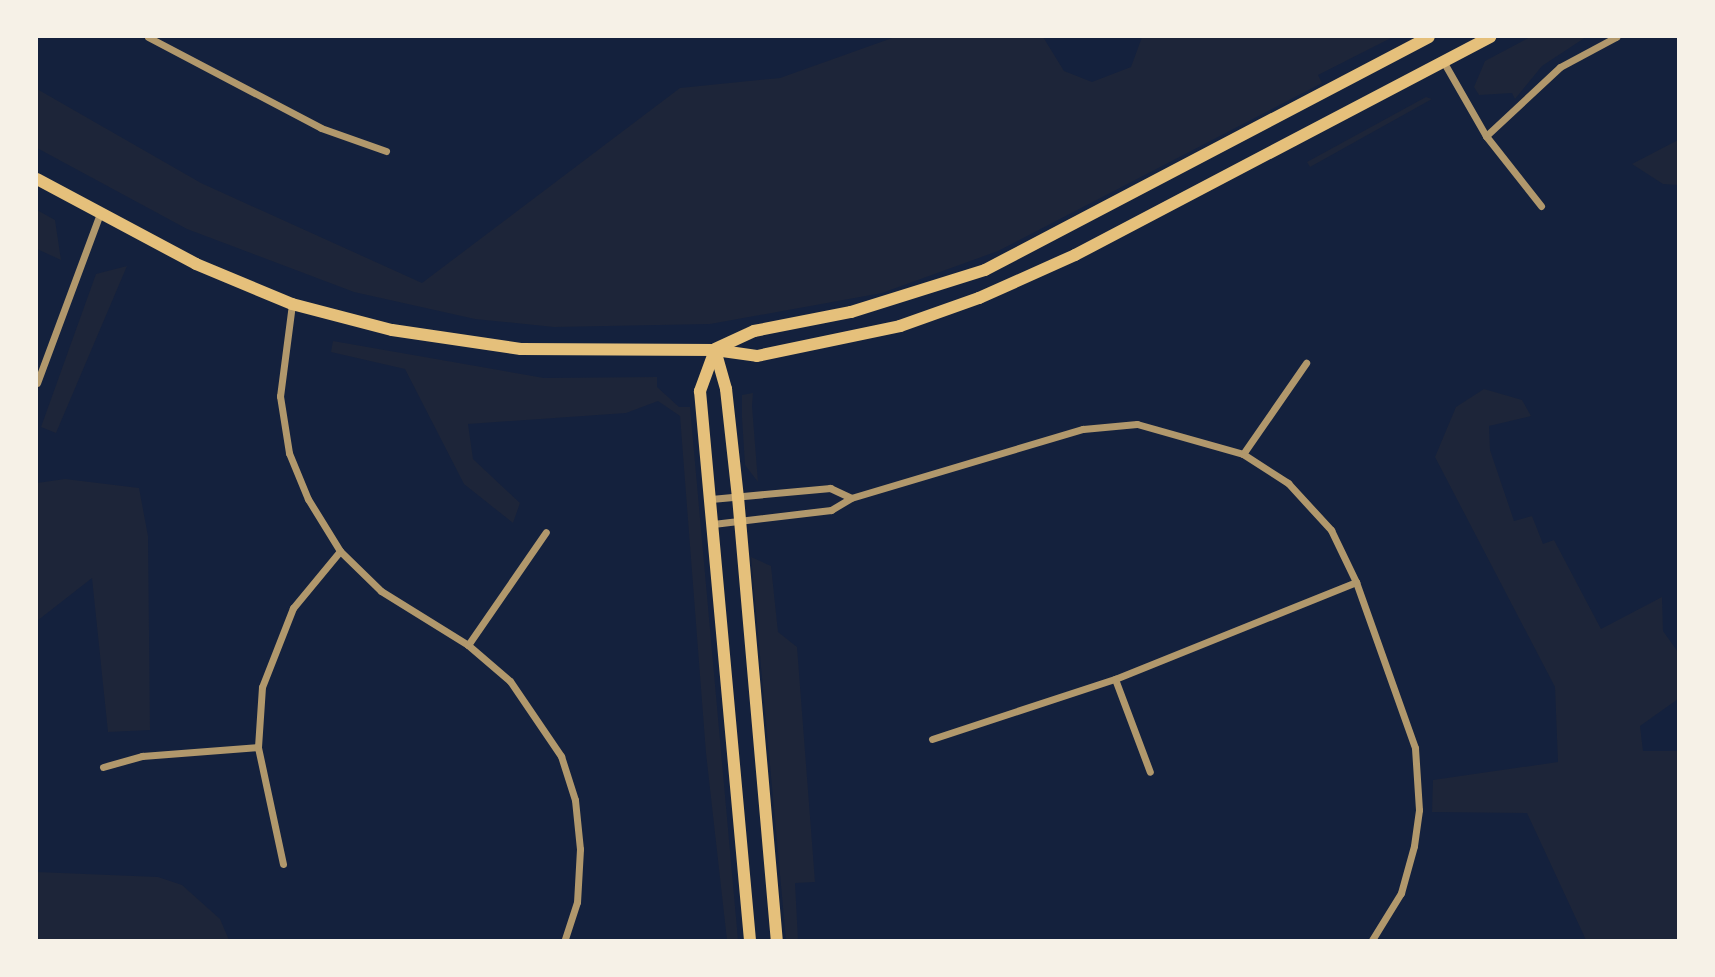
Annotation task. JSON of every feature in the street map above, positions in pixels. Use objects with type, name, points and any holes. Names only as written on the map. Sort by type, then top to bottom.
[{"type":"main road","points":[[750,940],[700,391],[715,350],[754,331],[851,312],[985,270],[1429,37]]},
{"type":"main road","points":[[37,179],[100,214],[292,304],[456,342],[591,353],[715,350],[757,356],[827,344],[979,298],[1075,255],[1490,37]]},
{"type":"main road","points":[[715,350],[726,389],[741,521],[777,940]]},
{"type":"street","points":[[148,37],[321,128],[386,151]]},
{"type":"street","points":[[1486,136],[1560,67],[1616,37]]},
{"type":"street","points":[[1443,61],[1486,136],[1541,206]]},
{"type":"street","points":[[37,383],[100,214]]},
{"type":"street","points":[[292,304],[280,396],[289,453],[340,551],[381,591],[468,645],[510,681],[561,756],[571,789],[580,849],[576,902],[565,940]]},
{"type":"street","points":[[1242,454],[1306,363]]},
{"type":"street","points":[[713,524],[831,510],[851,498],[1083,429],[1137,424],[1242,454],[1288,483],[1331,530],[1356,582],[1415,748],[1419,810],[1401,893],[1372,940]]},
{"type":"street","points":[[710,499],[831,488],[851,498]]},
{"type":"street","points":[[468,645],[546,532]]},
{"type":"street","points":[[283,864],[258,747],[262,687],[277,642],[293,608],[340,551]]},
{"type":"street","points":[[932,739],[1115,679],[1356,582]]},
{"type":"street","points":[[1115,679],[1150,772]]},
{"type":"street","points":[[103,767],[142,756],[258,747]]},
{"type":"shaded area","points":[[895,37],[1043,37],[1064,71],[1092,82],[1131,67],[1142,37],[1393,37],[1318,75],[1322,83],[998,251],[882,293],[710,324],[554,327],[475,319],[354,292],[187,229],[37,148],[37,89],[201,183],[422,283],[680,88],[780,78]]},
{"type":"shaded area","points":[[1530,37],[1586,37],[1542,66],[1515,99],[1512,93],[1479,95],[1474,87],[1485,61]]},
{"type":"shaded area","points":[[1426,97],[1432,99],[1310,167],[1307,162]]},
{"type":"shaded area","points":[[1678,140],[1678,185],[1663,184],[1632,164]]},
{"type":"shaded area","points":[[37,210],[55,220],[61,260],[37,249]]},
{"type":"shaded area","points":[[127,266],[56,433],[41,427],[96,274]]},
{"type":"shaded area","points":[[333,341],[544,378],[657,377],[657,387],[679,407],[690,407],[738,940],[727,940],[706,753],[680,416],[658,401],[626,413],[468,424],[473,459],[520,503],[513,523],[464,484],[405,369],[331,352]]},
{"type":"shaded area","points":[[1484,389],[1522,400],[1531,416],[1489,426],[1490,450],[1514,521],[1532,516],[1543,544],[1554,540],[1601,629],[1662,597],[1663,631],[1678,652],[1678,699],[1640,726],[1643,751],[1678,751],[1678,940],[1586,940],[1527,813],[1432,812],[1433,780],[1558,762],[1555,687],[1435,457],[1456,407]]},
{"type":"shaded area","points":[[753,393],[758,482],[745,465],[742,418],[742,395]]},
{"type":"shaded area","points":[[65,479],[139,488],[148,536],[150,730],[108,732],[92,578],[37,621],[37,483]]},
{"type":"shaded area","points":[[751,557],[771,566],[778,632],[797,647],[815,882],[795,883],[798,940],[786,940]]},
{"type":"shaded area","points":[[37,872],[158,877],[182,885],[220,919],[229,940],[37,940]]}]
